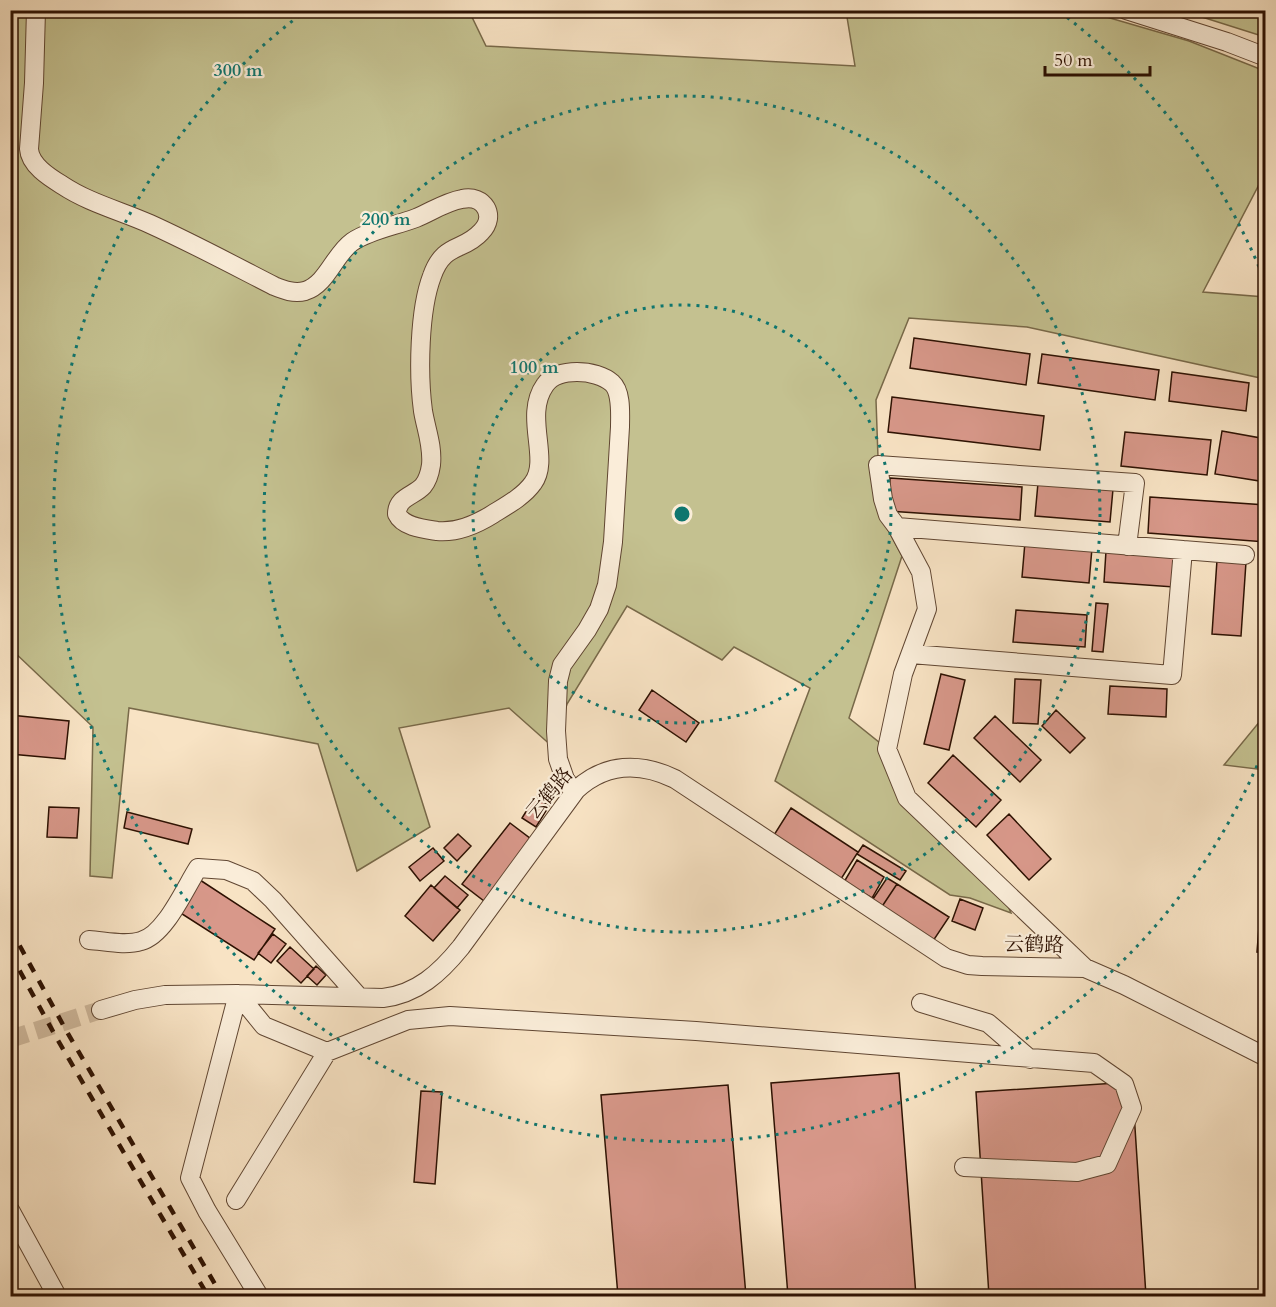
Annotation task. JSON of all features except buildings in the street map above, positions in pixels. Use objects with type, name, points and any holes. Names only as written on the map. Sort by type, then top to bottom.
[{"type":"street","points":[[36,10],[29,149],[33,162],[78,194],[166,231],[274,286],[289,291],[305,291],[319,282],[345,249],[358,239],[416,218],[456,200],[472,198],[480,200],[484,205],[487,218],[483,230],[476,237],[447,252],[439,261],[431,277],[424,319],[420,380],[423,410],[431,444],[431,464],[429,476],[424,485],[405,498],[398,507],[397,514],[403,522],[437,531],[453,531],[476,524],[501,509],[531,486],[537,476],[539,461],[536,410],[547,382],[558,374],[580,372],[611,382],[619,405],[621,427],[609,576],[599,609],[562,665],[557,688],[555,731],[558,759],[562,774],[574,792]]},
{"type":"street","points":[[1126,10],[1227,42],[1266,57]]},
{"type":"street","points":[[1127,546],[1135,483],[879,465],[883,499],[888,515],[921,572],[927,609],[903,674],[886,749],[907,798],[1085,968],[1124,985],[1266,1057]]},
{"type":"street","points":[[897,527],[1245,555]]},
{"type":"street","points":[[910,654],[1172,675],[1183,550]]},
{"type":"street","name":"云鹤路","points":[[101,1010],[135,1000],[165,995],[238,994],[383,998],[401,995],[419,987],[449,962],[482,921],[574,792],[594,776],[620,768],[645,768],[675,779],[946,958],[968,965],[1085,968]]},
{"type":"street","points":[[89,940],[132,943],[143,941],[161,928],[198,868],[226,870],[253,881],[273,900],[359,997]]},
{"type":"street","points":[[238,994],[264,1026],[327,1052]]},
{"type":"street","points":[[238,994],[190,1178],[207,1211],[259,1296]]},
{"type":"street","points":[[921,1003],[988,1023],[1030,1059]]},
{"type":"street","points":[[236,1200],[327,1052],[408,1020],[450,1016],[696,1031],[1094,1063],[1124,1084],[1132,1108],[1107,1164],[1077,1172],[964,1167]]},
{"type":"street","points":[[10,1210],[57,1296]]},
{"type":"shaded area","points":[[11,11],[469,11],[486,46],[855,66],[846,11],[1086,11],[1189,41],[1265,71],[1265,173],[1203,292],[1265,297],[1265,379],[1027,327],[909,318],[876,400],[880,515],[902,556],[849,718],[880,743],[900,800],[1006,901],[1011,913],[970,898],[950,895],[775,781],[810,688],[734,647],[722,660],[627,606],[567,704],[554,748],[509,708],[399,728],[430,827],[357,871],[318,744],[129,708],[112,878],[90,876],[93,727],[11,649]]},
{"type":"shaded area","points":[[1183,11],[1265,11],[1265,37]]},
{"type":"shaded area","points":[[1265,715],[1265,770],[1224,765]]},
{"type":"tunnel","points":[[10,1039],[101,1010]]},
{"type":"railway","points":[[10,928],[67,1032],[222,1296]]},
{"type":"railway","points":[[10,953],[56,1037],[208,1296]]}]
